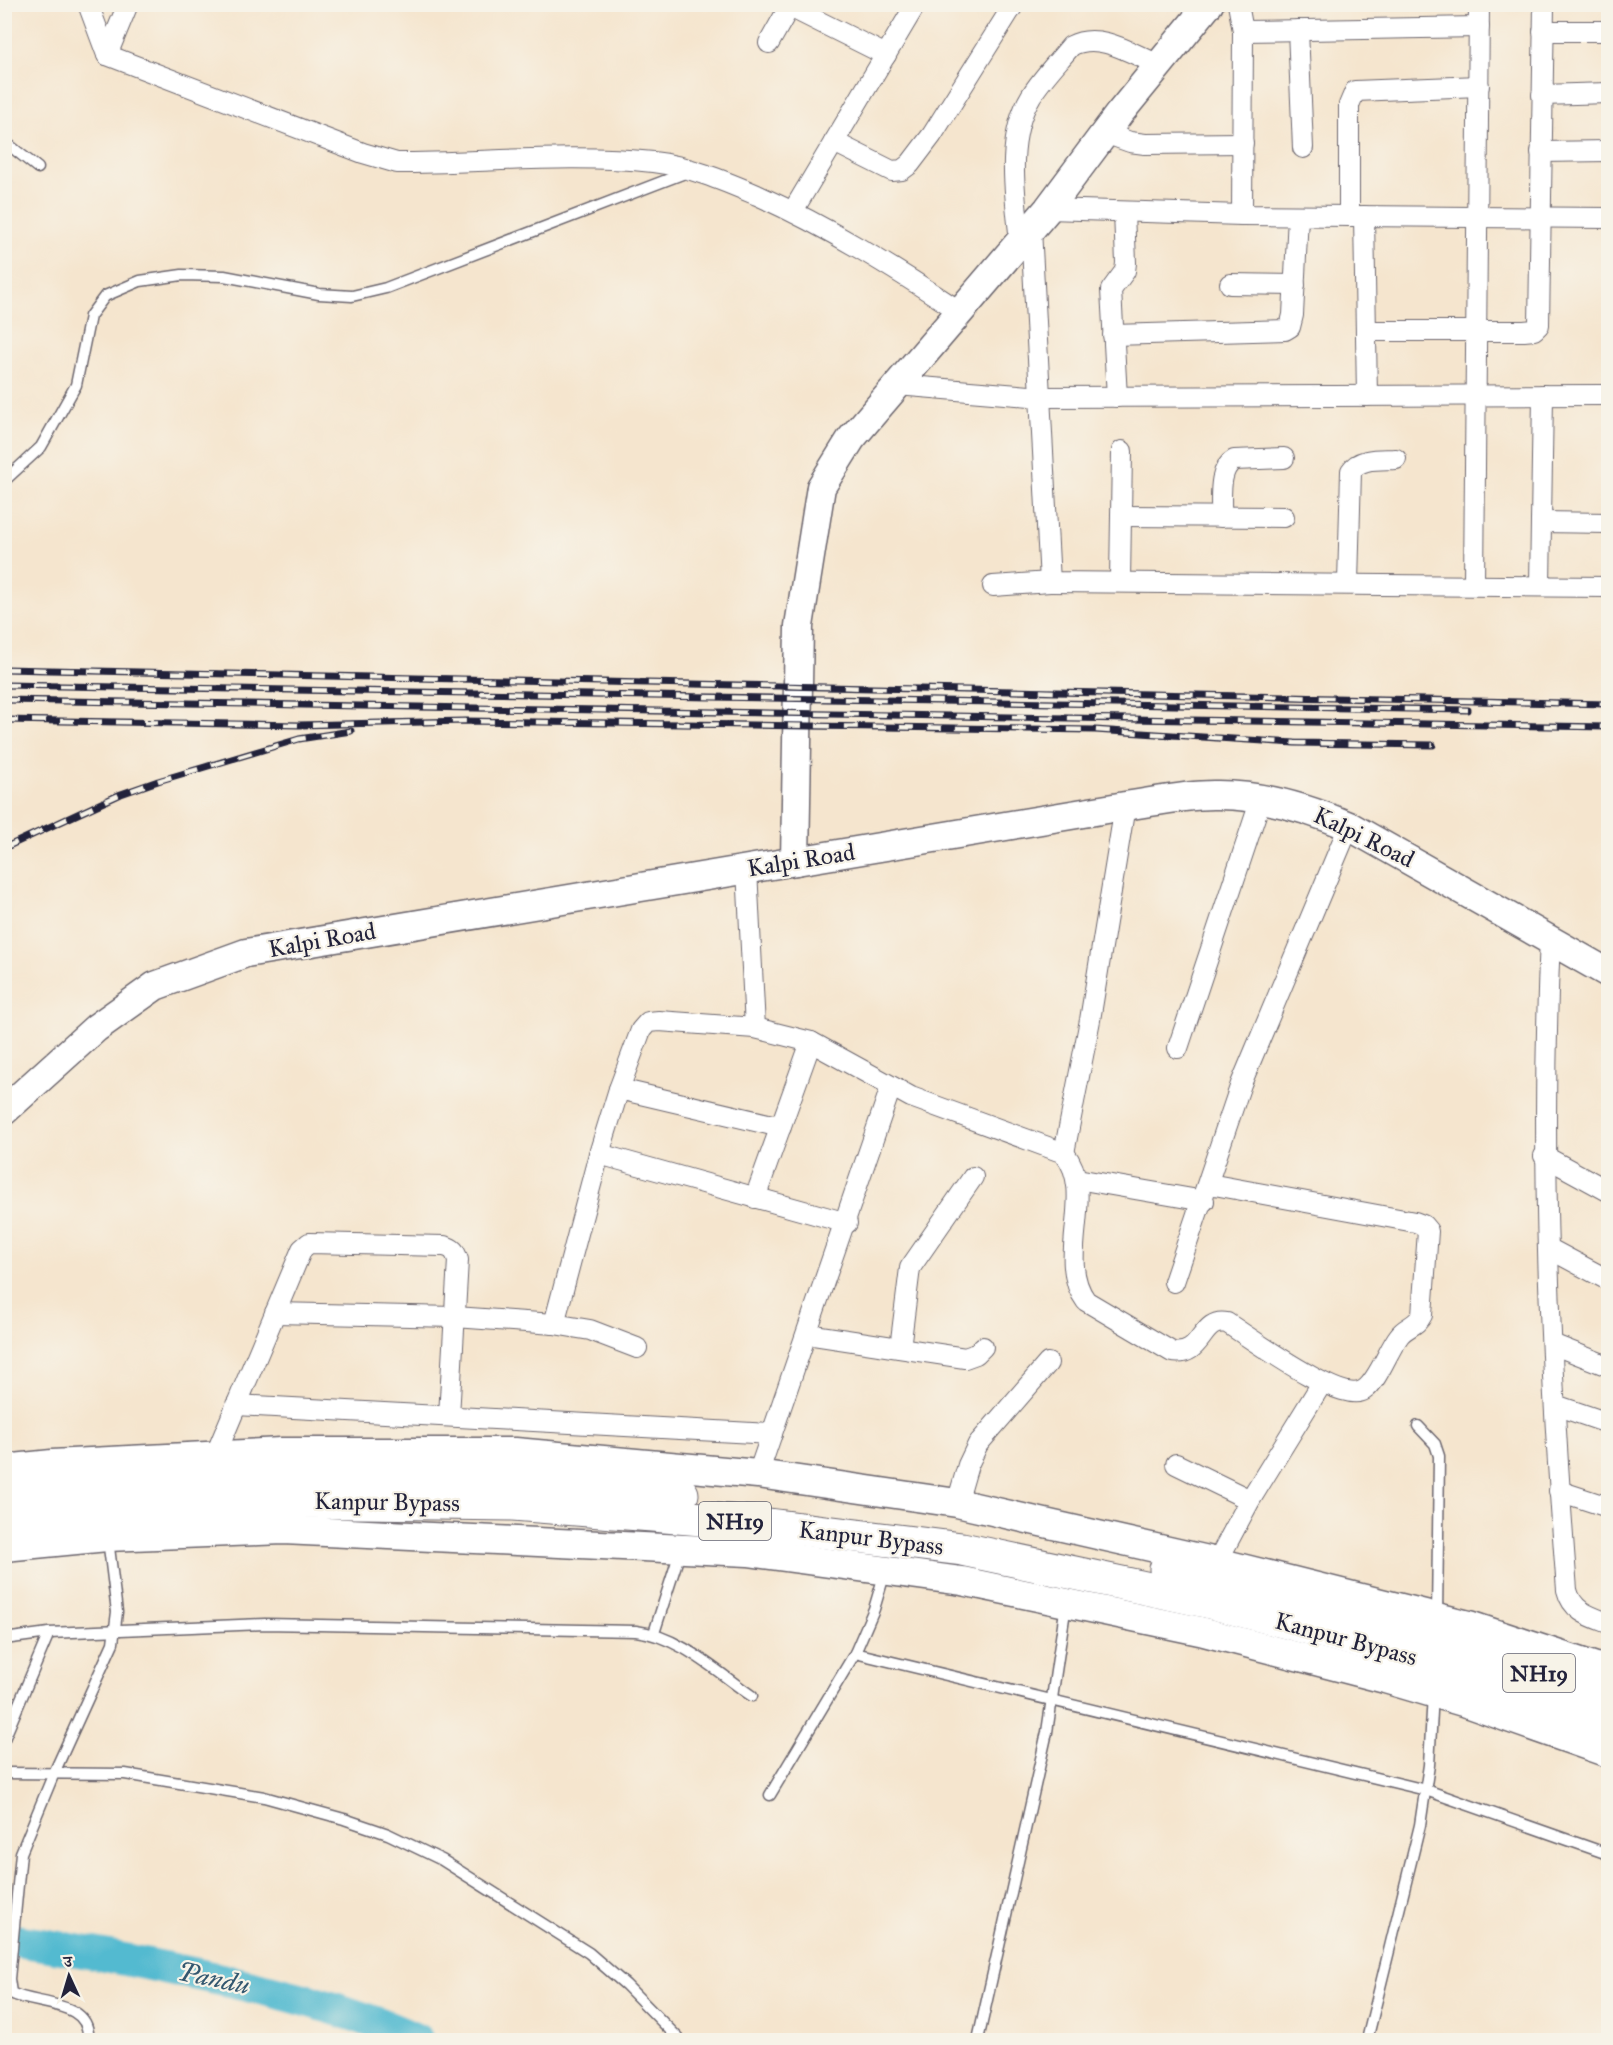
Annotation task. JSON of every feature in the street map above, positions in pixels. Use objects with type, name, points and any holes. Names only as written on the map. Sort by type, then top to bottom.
[{"type":"highway","name":"Kanpur Bypass","points":[[4,1495],[94,1486],[286,1475],[517,1480],[757,1501],[971,1528],[1212,1579],[1456,1659],[1608,1722]]},
{"type":"highway","name":"Kanpur Bypass","points":[[4,1519],[94,1510],[284,1501],[513,1503],[753,1523],[962,1549],[1206,1601],[1608,1697]]},
{"type":"main road","points":[[795,861],[800,626],[821,487],[851,439],[1033,226],[1209,4]]},
{"type":"main road","name":"Kalpi Road","points":[[4,1111],[96,1028],[155,986],[246,953],[1125,806],[1212,795],[1262,798],[1309,809],[1348,826],[1550,938],[1608,973]]},
{"type":"main road","points":[[4,1469],[52,1464],[281,1452],[515,1452],[758,1474],[957,1503],[1217,1562],[1456,1659],[1608,1753]]},
{"type":"main road","points":[[4,1548],[107,1537],[283,1530],[748,1552],[962,1581],[1200,1631],[1385,1679],[1456,1659],[1608,1671]]},
{"type":"street","points":[[88,4],[107,55],[257,114],[397,163],[613,159],[655,162],[693,170],[793,211],[882,260],[959,311]]},
{"type":"street","points":[[107,55],[128,4]]},
{"type":"street","points":[[793,211],[916,4]]},
{"type":"street","points":[[834,142],[892,171],[902,170],[910,164],[932,135],[1014,4]]},
{"type":"street","points":[[1238,4],[1243,31],[1242,215]]},
{"type":"street","points":[[1474,584],[1478,331],[1479,4]]},
{"type":"street","points":[[1366,331],[1524,331],[1534,330],[1539,325],[1544,4]]},
{"type":"street","points":[[769,43],[790,6],[886,55]]},
{"type":"street","points":[[1243,31],[1479,27]]},
{"type":"street","points":[[1298,30],[1303,148]]},
{"type":"street","points":[[1543,31],[1608,31]]},
{"type":"street","points":[[1050,582],[1033,226],[1014,186],[1014,161],[1022,116],[1031,96],[1071,46],[1080,41],[1092,39],[1107,43],[1159,65]]},
{"type":"street","points":[[1367,396],[1366,331],[1349,105],[1355,91],[1479,86]]},
{"type":"street","points":[[1542,94],[1608,93]]},
{"type":"street","points":[[1105,133],[1145,144],[1243,143]]},
{"type":"street","points":[[1541,152],[1608,152]]},
{"type":"street","points":[[1033,226],[1124,212],[1298,216],[1608,218]]},
{"type":"street","points":[[1117,397],[1111,290],[1125,271],[1124,212]]},
{"type":"street","points":[[1113,335],[1285,330],[1292,322],[1298,216]]},
{"type":"street","points":[[1230,285],[1295,285]]},
{"type":"street","points":[[897,385],[1042,397],[1608,395]]},
{"type":"street","points":[[1540,586],[1543,395]]},
{"type":"street","points":[[1120,581],[1122,452]]},
{"type":"street","points":[[1221,516],[1223,472],[1227,464],[1234,460],[1284,458]]},
{"type":"street","points":[[1348,583],[1351,471],[1356,464],[1362,462],[1396,459]]},
{"type":"street","points":[[1121,516],[1284,517]]},
{"type":"street","points":[[1541,522],[1608,523]]},
{"type":"street","points":[[993,586],[1120,581],[1608,587]]},
{"type":"street","points":[[1178,1048],[1262,798]]},
{"type":"street","points":[[1064,1153],[1090,1020],[1125,806]]},
{"type":"street","points":[[1174,1282],[1207,1192],[1241,1084],[1348,826]]},
{"type":"street","points":[[747,869],[755,1028]]},
{"type":"street","points":[[1550,938],[1544,1056],[1544,1156],[1559,1491],[1570,1601],[1578,1611],[1608,1623]]},
{"type":"street","points":[[554,1324],[618,1089],[641,1030],[648,1022],[659,1021],[755,1028],[811,1042],[891,1087],[931,1106],[1064,1153],[1073,1163],[1077,1179],[1073,1268],[1079,1291],[1086,1301],[1179,1353],[1191,1350],[1214,1323],[1227,1323],[1322,1383],[1343,1392],[1362,1392],[1369,1387],[1399,1335],[1419,1321],[1424,1306],[1428,1231],[1423,1225],[1207,1192],[1077,1179]]},
{"type":"street","points":[[755,1198],[811,1042]]},
{"type":"street","points":[[758,1474],[847,1223],[891,1087]]},
{"type":"street","points":[[618,1089],[781,1126]]},
{"type":"street","points":[[599,1154],[847,1223]]},
{"type":"street","points":[[1544,1156],[1608,1191]]},
{"type":"street","points":[[900,1348],[910,1268],[973,1177]]},
{"type":"street","points":[[215,1456],[302,1249],[309,1243],[319,1241],[452,1247],[458,1260],[450,1416]]},
{"type":"street","points":[[1548,1248],[1608,1280]]},
{"type":"street","points":[[275,1313],[455,1317],[554,1324],[590,1330],[637,1348]]},
{"type":"street","points":[[807,1334],[965,1358],[976,1354],[983,1347]]},
{"type":"street","points":[[1552,1344],[1608,1366]]},
{"type":"street","points":[[957,1503],[968,1465],[978,1444],[1048,1363]]},
{"type":"street","points":[[1217,1562],[1250,1500],[1322,1383]]},
{"type":"street","points":[[236,1405],[772,1434]]},
{"type":"street","points":[[1555,1405],[1608,1423]]},
{"type":"street","points":[[1176,1464],[1250,1500]]},
{"type":"street","points":[[1559,1491],[1608,1508]]},
{"type":"lane","points":[[4,141],[38,168]]},
{"type":"lane","points":[[4,481],[41,447],[76,386],[90,316],[105,296],[140,281],[182,275],[224,276],[319,294],[352,296],[386,288],[693,170]]},
{"type":"lane","points":[[1367,2040],[1456,1659],[1438,1455],[1428,1435],[1418,1426]]},
{"type":"lane","points":[[88,2040],[88,2030],[77,2013],[54,2004],[11,1993],[9,1978],[21,1854],[54,1773],[106,1663],[116,1629],[116,1596],[107,1537]]},
{"type":"lane","points":[[654,1633],[681,1549]]},
{"type":"lane","points":[[771,1795],[855,1653],[874,1609],[885,1571]]},
{"type":"lane","points":[[978,2040],[1053,1700],[1066,1603]]},
{"type":"lane","points":[[4,1639],[50,1633],[116,1629],[265,1624],[654,1633],[752,1695]]},
{"type":"lane","points":[[4,1738],[50,1633]]},
{"type":"lane","points":[[855,1653],[1426,1790],[1608,1854]]},
{"type":"lane","points":[[4,1773],[125,1774],[264,1797],[388,1834],[442,1860],[589,1953],[626,1985],[680,2040]]},
{"type":"waterway","name":"Pandu","points":[[4,1939],[117,1958],[273,1992],[360,2017],[417,2040]]},
{"type":"railway","points":[[4,669],[1608,704]]},
{"type":"railway","points":[[4,685],[1468,710]]},
{"type":"railway","points":[[4,700],[1608,727]]},
{"type":"railway","points":[[4,720],[299,725],[465,721],[1095,730],[1295,743],[1433,745]]},
{"type":"railway","points":[[4,848],[121,794],[158,781],[299,739],[351,731]]}]
